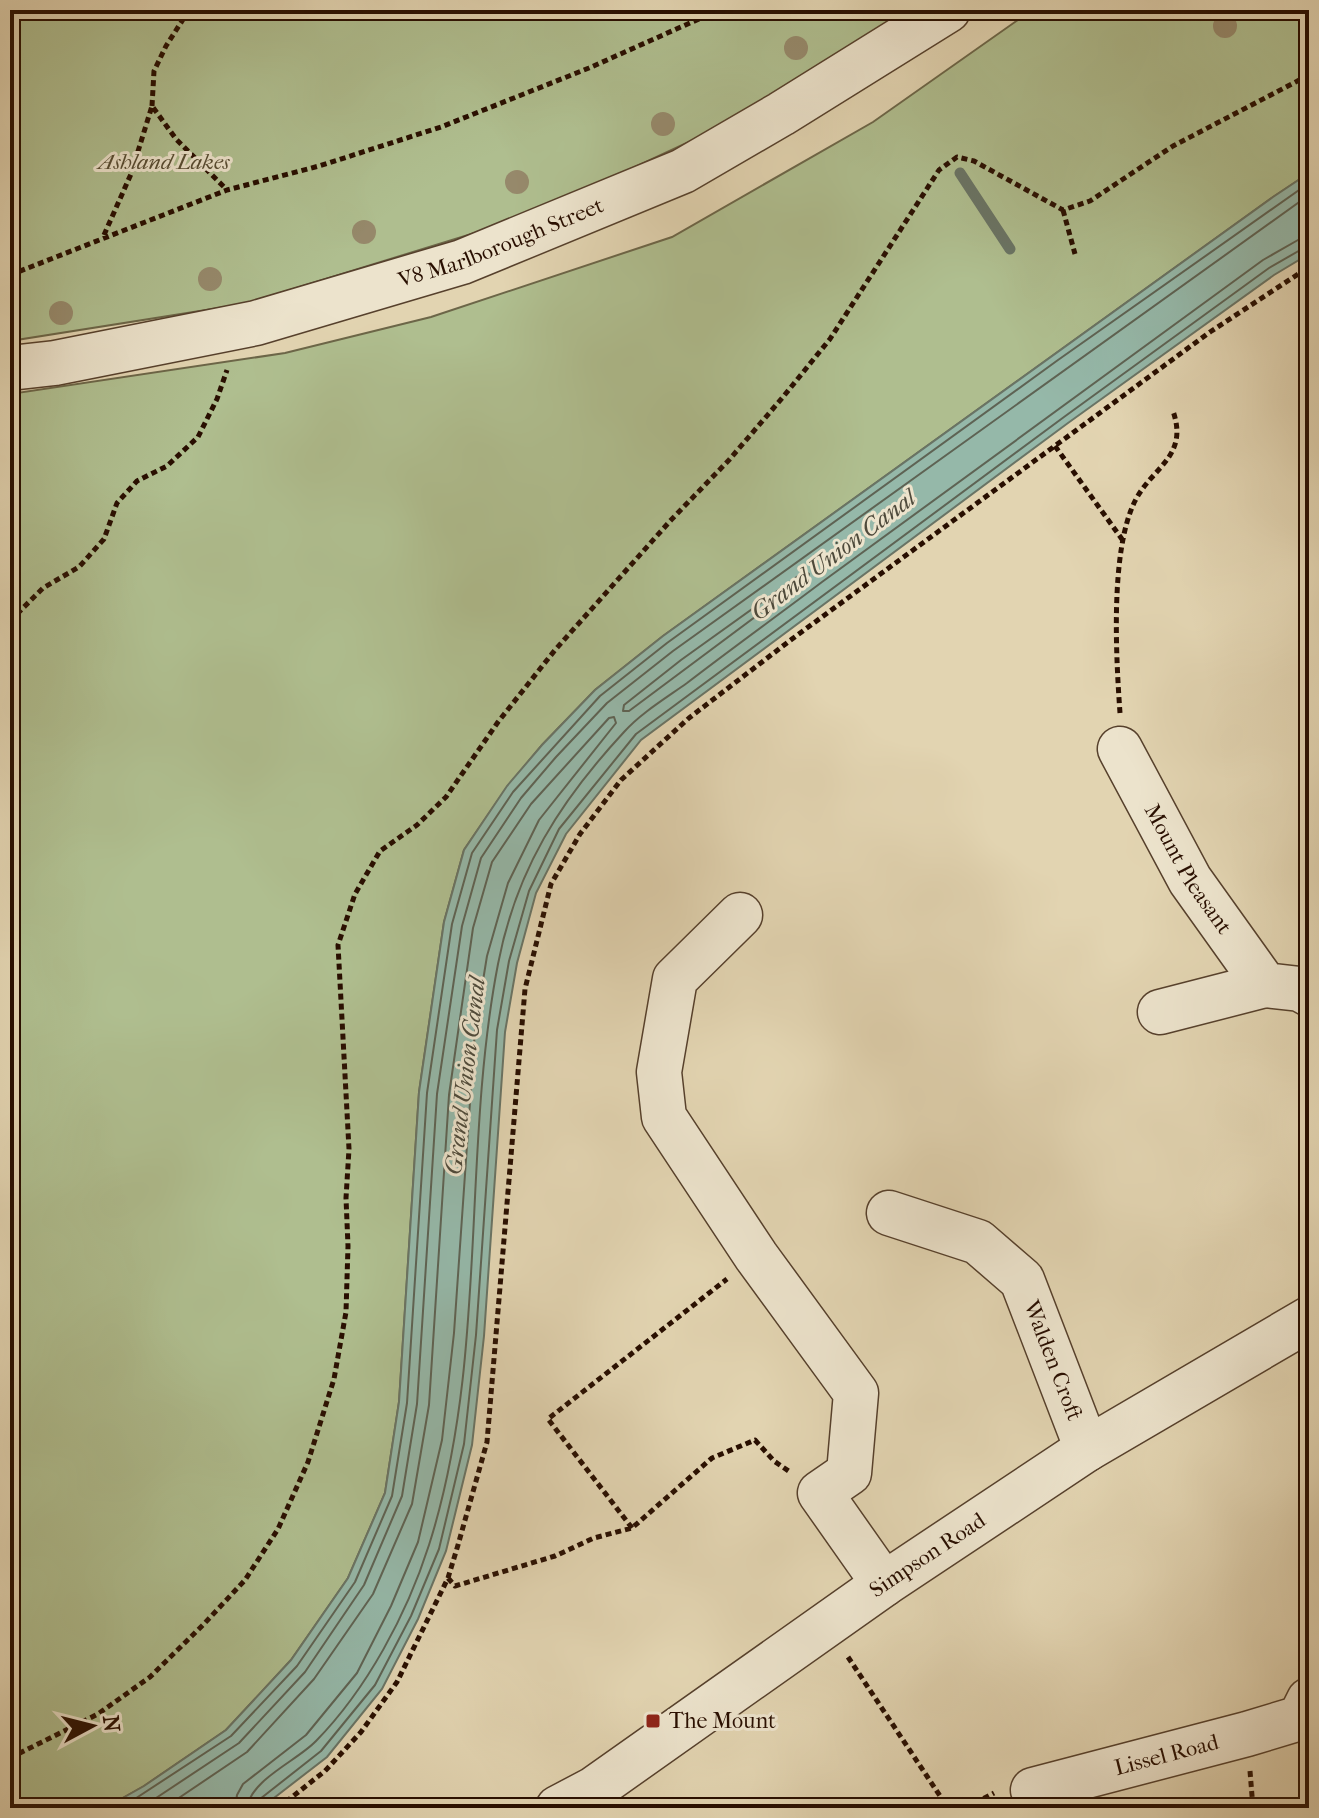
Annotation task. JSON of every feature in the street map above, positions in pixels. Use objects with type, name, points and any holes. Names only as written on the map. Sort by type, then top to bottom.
[{"type":"street","name":"V8 Marlborough Street","points":[[10,368],[55,363],[256,323],[462,262],[683,171],[948,10]]},
{"type":"street","name":"Mount Pleasant","points":[[1120,749],[1190,880],[1265,985]]},
{"type":"street","points":[[740,915],[675,979],[659,1072],[664,1117],[756,1256],[856,1393],[849,1473],[820,1493],[884,1584]]},
{"type":"street","points":[[1160,1012],[1265,985],[1300,989],[1309,994]]},
{"type":"street","name":"Walden Croft","points":[[889,1213],[978,1242],[1022,1280],[1087,1449]]},
{"type":"street","name":"Simpson Road","points":[[558,1808],[594,1789],[884,1584],[1087,1449],[1309,1319]]},
{"type":"street","name":"Lissel Road","points":[[1033,1790],[1306,1721]]},
{"type":"path","points":[[103,237],[131,174],[152,106],[154,71],[189,10]]},
{"type":"path","points":[[10,275],[227,190],[319,166],[441,127],[589,68],[719,10]]},
{"type":"path","points":[[1063,210],[1090,201],[1173,146],[1309,75]]},
{"type":"path","points":[[152,106],[176,139],[227,190]]},
{"type":"path","points":[[10,1758],[108,1707],[150,1677],[203,1625],[245,1580],[278,1529],[308,1462],[334,1379],[346,1312],[349,1149],[338,945],[355,894],[380,851],[417,825],[446,797],[498,722],[555,650],[783,397],[838,328],[939,170],[957,157],[974,161],[1063,210],[1075,254]]},
{"type":"path","points":[[10,621],[43,588],[79,567],[104,539],[117,503],[137,481],[167,466],[198,437],[217,399],[228,365]]},
{"type":"path","points":[[1120,749],[1122,733],[1116,652],[1124,542],[1135,501],[1160,471],[1176,444],[1178,424],[1173,411]]},
{"type":"path","points":[[1055,446],[1124,542]]},
{"type":"path","points":[[632,1528],[548,1419],[756,1256]]},
{"type":"path","points":[[448,1578],[455,1586],[555,1556],[594,1538],[632,1528],[712,1458],[755,1440],[774,1461],[820,1493]]},
{"type":"path","points":[[828,1626],[948,1808]]},
{"type":"green space","name":"Ashland Lakes","points":[[10,10],[920,10],[772,103],[530,216],[244,304],[10,341]]},
{"type":"green space","points":[[1032,10],[1309,10],[1309,173],[663,636],[595,690],[507,787],[464,850],[444,922],[419,1092],[399,1402],[385,1493],[348,1578],[291,1660],[226,1730],[144,1786],[105,1808],[10,1808],[10,394],[285,353],[431,317],[672,237],[873,122]]},
{"type":"water","name":"Grand Union Canal","points":[[1309,173],[1309,254],[1274,275],[1068,423],[641,740],[566,834],[536,893],[517,963],[505,1032],[484,1336],[472,1445],[446,1551],[418,1619],[382,1689],[327,1757],[261,1808],[105,1808],[144,1786],[226,1730],[291,1660],[348,1578],[385,1493],[399,1402],[419,1092],[444,922],[464,850],[507,786],[595,690],[663,636]]},
{"type":"waterway","points":[[960,173],[1010,249]]},
{"type":"place","name":"The Mount","points":[[653,1721]]}]
